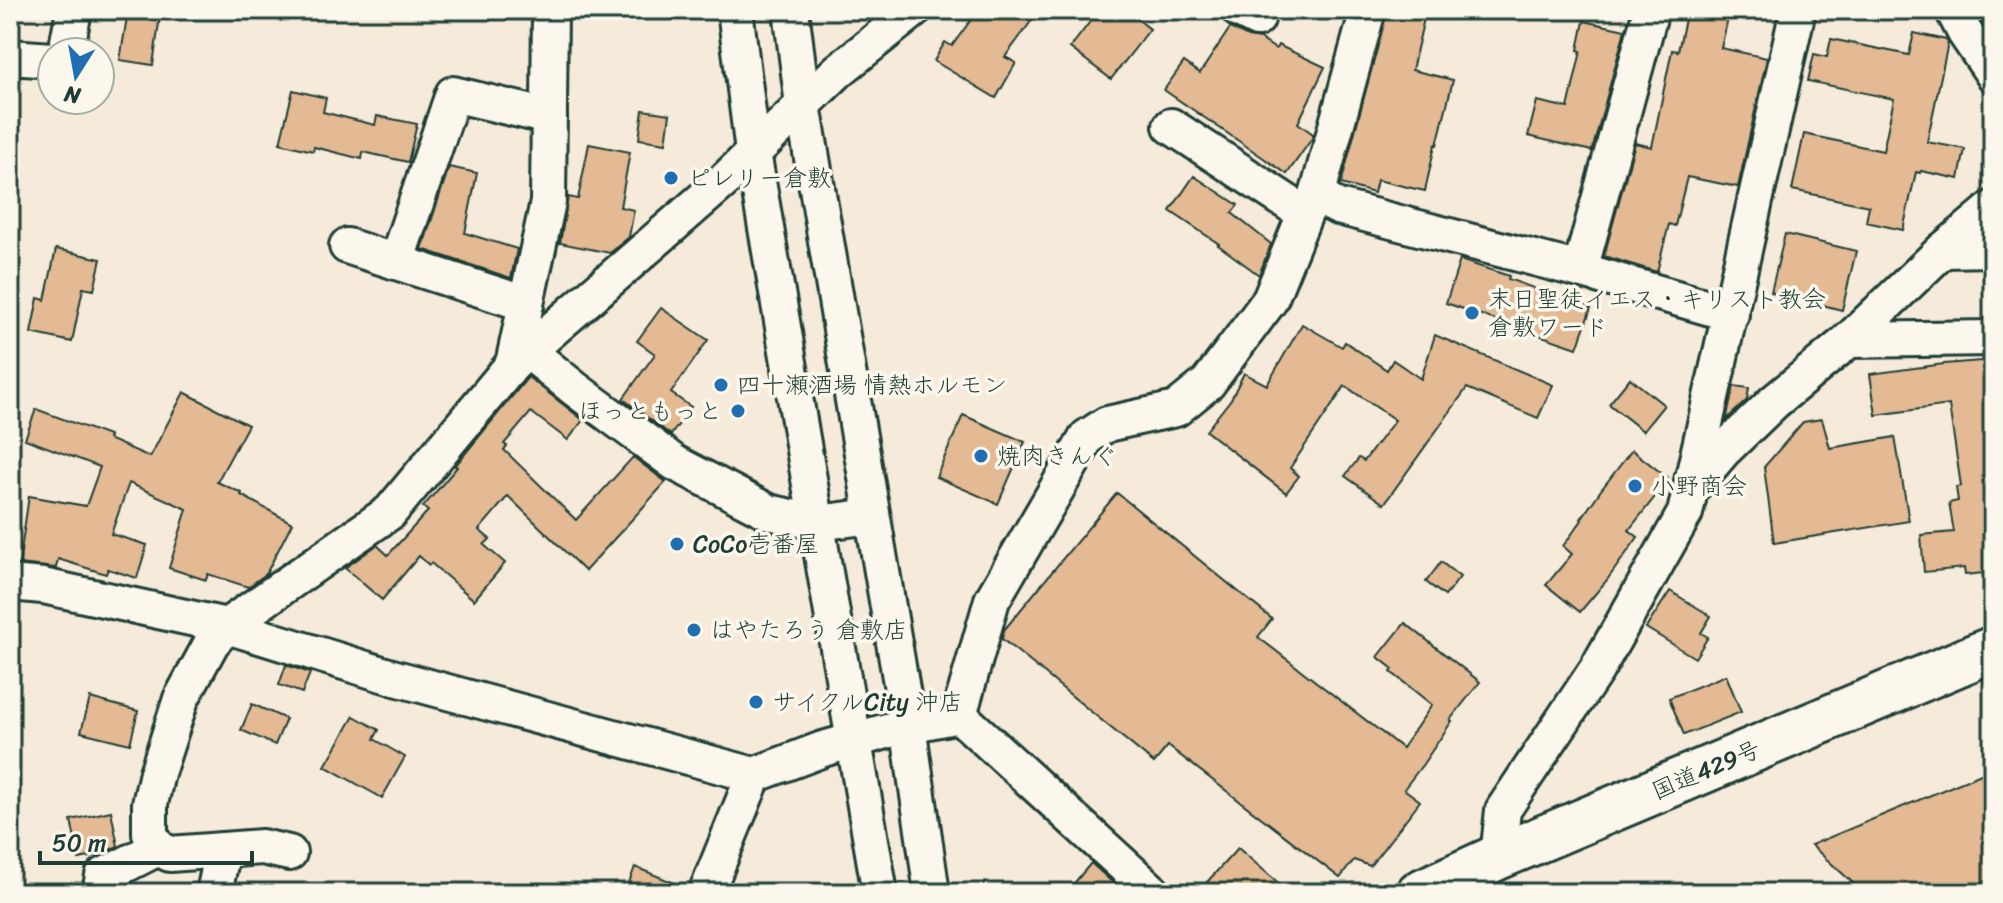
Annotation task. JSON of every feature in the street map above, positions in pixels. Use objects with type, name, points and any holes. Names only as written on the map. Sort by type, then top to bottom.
[{"type":"highway","name":"国道429号","points":[[1419,893],[1993,649]]},
{"type":"street","points":[[69,36],[74,10]]},
{"type":"street","points":[[521,358],[526,304],[548,202],[550,10]]},
{"type":"street","points":[[735,10],[753,152],[880,893]]},
{"type":"street","points":[[791,10],[803,105],[908,725],[932,893]]},
{"type":"street","points":[[289,853],[262,847],[170,854],[158,848],[150,834],[150,804],[157,773],[181,699],[212,642],[227,626],[390,512],[521,358],[726,179],[838,71],[914,10]]},
{"type":"street","points":[[959,715],[992,600],[1087,437],[1107,424],[1176,409],[1208,383],[1270,300],[1312,204],[1368,10]]},
{"type":"street","points":[[1580,270],[1651,10]]},
{"type":"street","points":[[1498,857],[1503,810],[1597,669],[1685,513],[1798,10]]},
{"type":"street","points":[[1953,10],[1993,74]]},
{"type":"street","points":[[10,57],[36,59]]},
{"type":"street","points":[[396,262],[453,94],[549,117]]},
{"type":"street","points":[[1171,126],[1290,204],[1338,207],[1580,270],[1731,314]]},
{"type":"street","points":[[1691,490],[1723,451],[1774,402],[1849,340],[1943,250],[1993,208]]},
{"type":"street","points":[[347,246],[526,304]]},
{"type":"street","points":[[1943,250],[1993,249]]},
{"type":"street","points":[[1849,340],[1993,338]]},
{"type":"street","points":[[521,358],[575,389],[675,463],[769,512],[818,523],[872,516]]},
{"type":"street","points":[[10,583],[43,586],[227,626],[392,677],[754,775],[823,749],[908,725],[959,715]]},
{"type":"street","points":[[959,715],[1154,893]]},
{"type":"street","points":[[706,893],[754,775]]},
{"type":"street","points":[[100,893],[103,876],[158,848]]},
{"type":"street","points":[[214,893],[223,850]]},
{"type":"building","points":[[978,10],[1019,10],[1032,20],[1005,57],[1016,63],[996,98],[934,61],[945,42],[952,46]]},
{"type":"building","points":[[1099,10],[1126,10],[1150,29],[1111,79],[1070,48]]},
{"type":"building","points":[[1387,10],[1426,10],[1412,70],[1453,80],[1425,191],[1377,180],[1374,193],[1341,184]]},
{"type":"building","points":[[1687,10],[1729,14],[1721,48],[1767,58],[1738,187],[1687,177],[1675,226],[1669,224],[1657,272],[1604,256],[1635,143],[1652,147],[1672,50],[1678,51]]},
{"type":"building","points":[[128,11],[160,16],[153,65],[120,60]]},
{"type":"building","points":[[1584,21],[1625,30],[1592,151],[1528,136],[1537,101],[1568,108],[1581,51],[1578,50]]},
{"type":"building","points":[[1230,28],[1260,39],[1276,49],[1278,45],[1325,67],[1298,123],[1313,137],[1287,174],[1164,90],[1184,62],[1200,73]]},
{"type":"building","points":[[1914,33],[1948,43],[1927,142],[1965,149],[1959,179],[1916,172],[1903,230],[1866,222],[1869,206],[1792,190],[1804,134],[1883,151],[1894,99],[1808,81],[1814,54],[1827,57],[1831,39],[1909,55]]},
{"type":"building","points":[[293,90],[326,98],[323,112],[375,125],[377,116],[417,124],[408,162],[363,152],[362,159],[314,147],[313,151],[280,143]]},
{"type":"building","points":[[643,110],[670,114],[666,143],[639,139]]},
{"type":"building","points":[[589,144],[630,152],[620,207],[634,210],[629,237],[610,253],[560,243],[568,197],[578,199]]},
{"type":"building","points":[[449,167],[477,173],[465,233],[517,249],[511,278],[422,249]]},
{"type":"building","points":[[1194,176],[1238,205],[1232,213],[1271,244],[1259,275],[1170,211]]},
{"type":"building","points":[[1785,234],[1856,251],[1842,310],[1771,292]]},
{"type":"building","points":[[56,249],[101,259],[94,290],[83,288],[72,342],[31,333],[38,298],[45,300]]},
{"type":"building","points":[[1460,260],[1591,308],[1577,348],[1446,303]]},
{"type":"building","points":[[661,308],[708,340],[671,393],[691,407],[671,435],[623,399],[655,354],[637,341]]},
{"type":"building","points":[[1302,324],[1342,347],[1345,342],[1387,370],[1393,360],[1421,379],[1435,335],[1553,385],[1538,418],[1467,388],[1384,504],[1345,476],[1359,458],[1364,461],[1395,420],[1345,386],[1290,468],[1299,476],[1286,493],[1206,431],[1231,399],[1244,373],[1267,385]]},
{"type":"building","points":[[1993,360],[1993,403],[1988,404],[1993,439],[1993,572],[1965,575],[1964,568],[1924,572],[1921,535],[1954,532],[1949,503],[1958,501],[1956,487],[1961,486],[1949,405],[1876,415],[1870,374]]},
{"type":"building","points":[[528,377],[583,420],[568,440],[531,412],[504,444],[507,446],[504,450],[576,520],[633,457],[666,482],[585,571],[508,496],[479,530],[490,539],[484,545],[505,563],[474,600],[419,556],[382,600],[345,568],[377,545],[388,555],[428,511],[423,507]]},
{"type":"building","points":[[1630,378],[1664,405],[1643,431],[1609,404]]},
{"type":"building","points":[[1734,386],[1749,388],[1747,400],[1726,420]]},
{"type":"building","points":[[184,392],[248,425],[217,482],[292,523],[266,574],[248,587],[208,574],[206,580],[169,568],[187,509],[129,483],[111,534],[147,545],[137,578],[108,569],[106,574],[58,559],[56,568],[19,564],[29,496],[86,506],[100,467],[25,439],[36,409],[109,436],[108,439],[150,457]]},
{"type":"building","points":[[963,415],[1025,442],[998,504],[936,477]]},
{"type":"building","points":[[1822,419],[1830,448],[1895,437],[1909,521],[1774,543],[1764,467],[1803,422]]},
{"type":"building","points":[[1632,450],[1669,479],[1629,530],[1638,537],[1580,612],[1546,585],[1572,554],[1563,546]]},
{"type":"building","points":[[1117,493],[1272,619],[1258,637],[1402,748],[1432,705],[1391,672],[1393,669],[1378,657],[1405,623],[1480,682],[1450,720],[1404,789],[1420,801],[1370,866],[1354,860],[1340,878],[1168,746],[1154,763],[1002,639],[1004,630]]},
{"type":"building","points":[[1441,562],[1460,577],[1445,596],[1426,582]]},
{"type":"building","points":[[1670,591],[1711,616],[1701,633],[1708,637],[1695,658],[1646,628]]},
{"type":"building","points":[[286,665],[310,673],[302,693],[279,685]]},
{"type":"building","points":[[1726,675],[1741,712],[1684,735],[1669,698]]},
{"type":"building","points":[[90,698],[138,711],[130,744],[81,732]]},
{"type":"building","points":[[252,704],[286,719],[275,745],[241,730]]},
{"type":"building","points":[[354,716],[379,730],[374,739],[405,757],[382,798],[325,766]]},
{"type":"building","points":[[1993,769],[1993,893],[1864,893],[1811,845]]},
{"type":"building","points":[[111,811],[118,846],[100,855],[79,859],[71,820]]},
{"type":"building","points":[[1238,848],[1290,893],[1197,893]]},
{"type":"building","points":[[1091,863],[1124,893],[1066,893]]},
{"type":"building","points":[[635,867],[687,888],[686,893],[625,893]]},
{"type":"waterway","points":[[1934,10],[1943,24]]},
{"type":"waterway","points":[[1982,82],[1993,98]]},
{"type":"place","name":"ピレリー倉敷","points":[[671,178]]},
{"type":"place","name":"末日聖徒イエス・キリスト教会 倉敷ワード","points":[[1472,313]]},
{"type":"place","name":"四十瀬酒場 情熱ホルモン","points":[[721,385]]},
{"type":"place","name":"ほっともっと","points":[[738,411]]},
{"type":"place","name":"焼肉きんぐ","points":[[981,456]]},
{"type":"place","name":"小野商会","points":[[1635,486]]},
{"type":"place","name":"CoCo壱番屋","points":[[677,544]]},
{"type":"place","name":"はやたろう 倉敷店","points":[[694,630]]},
{"type":"place","name":"サイクルCity 沖店","points":[[756,702]]}]
